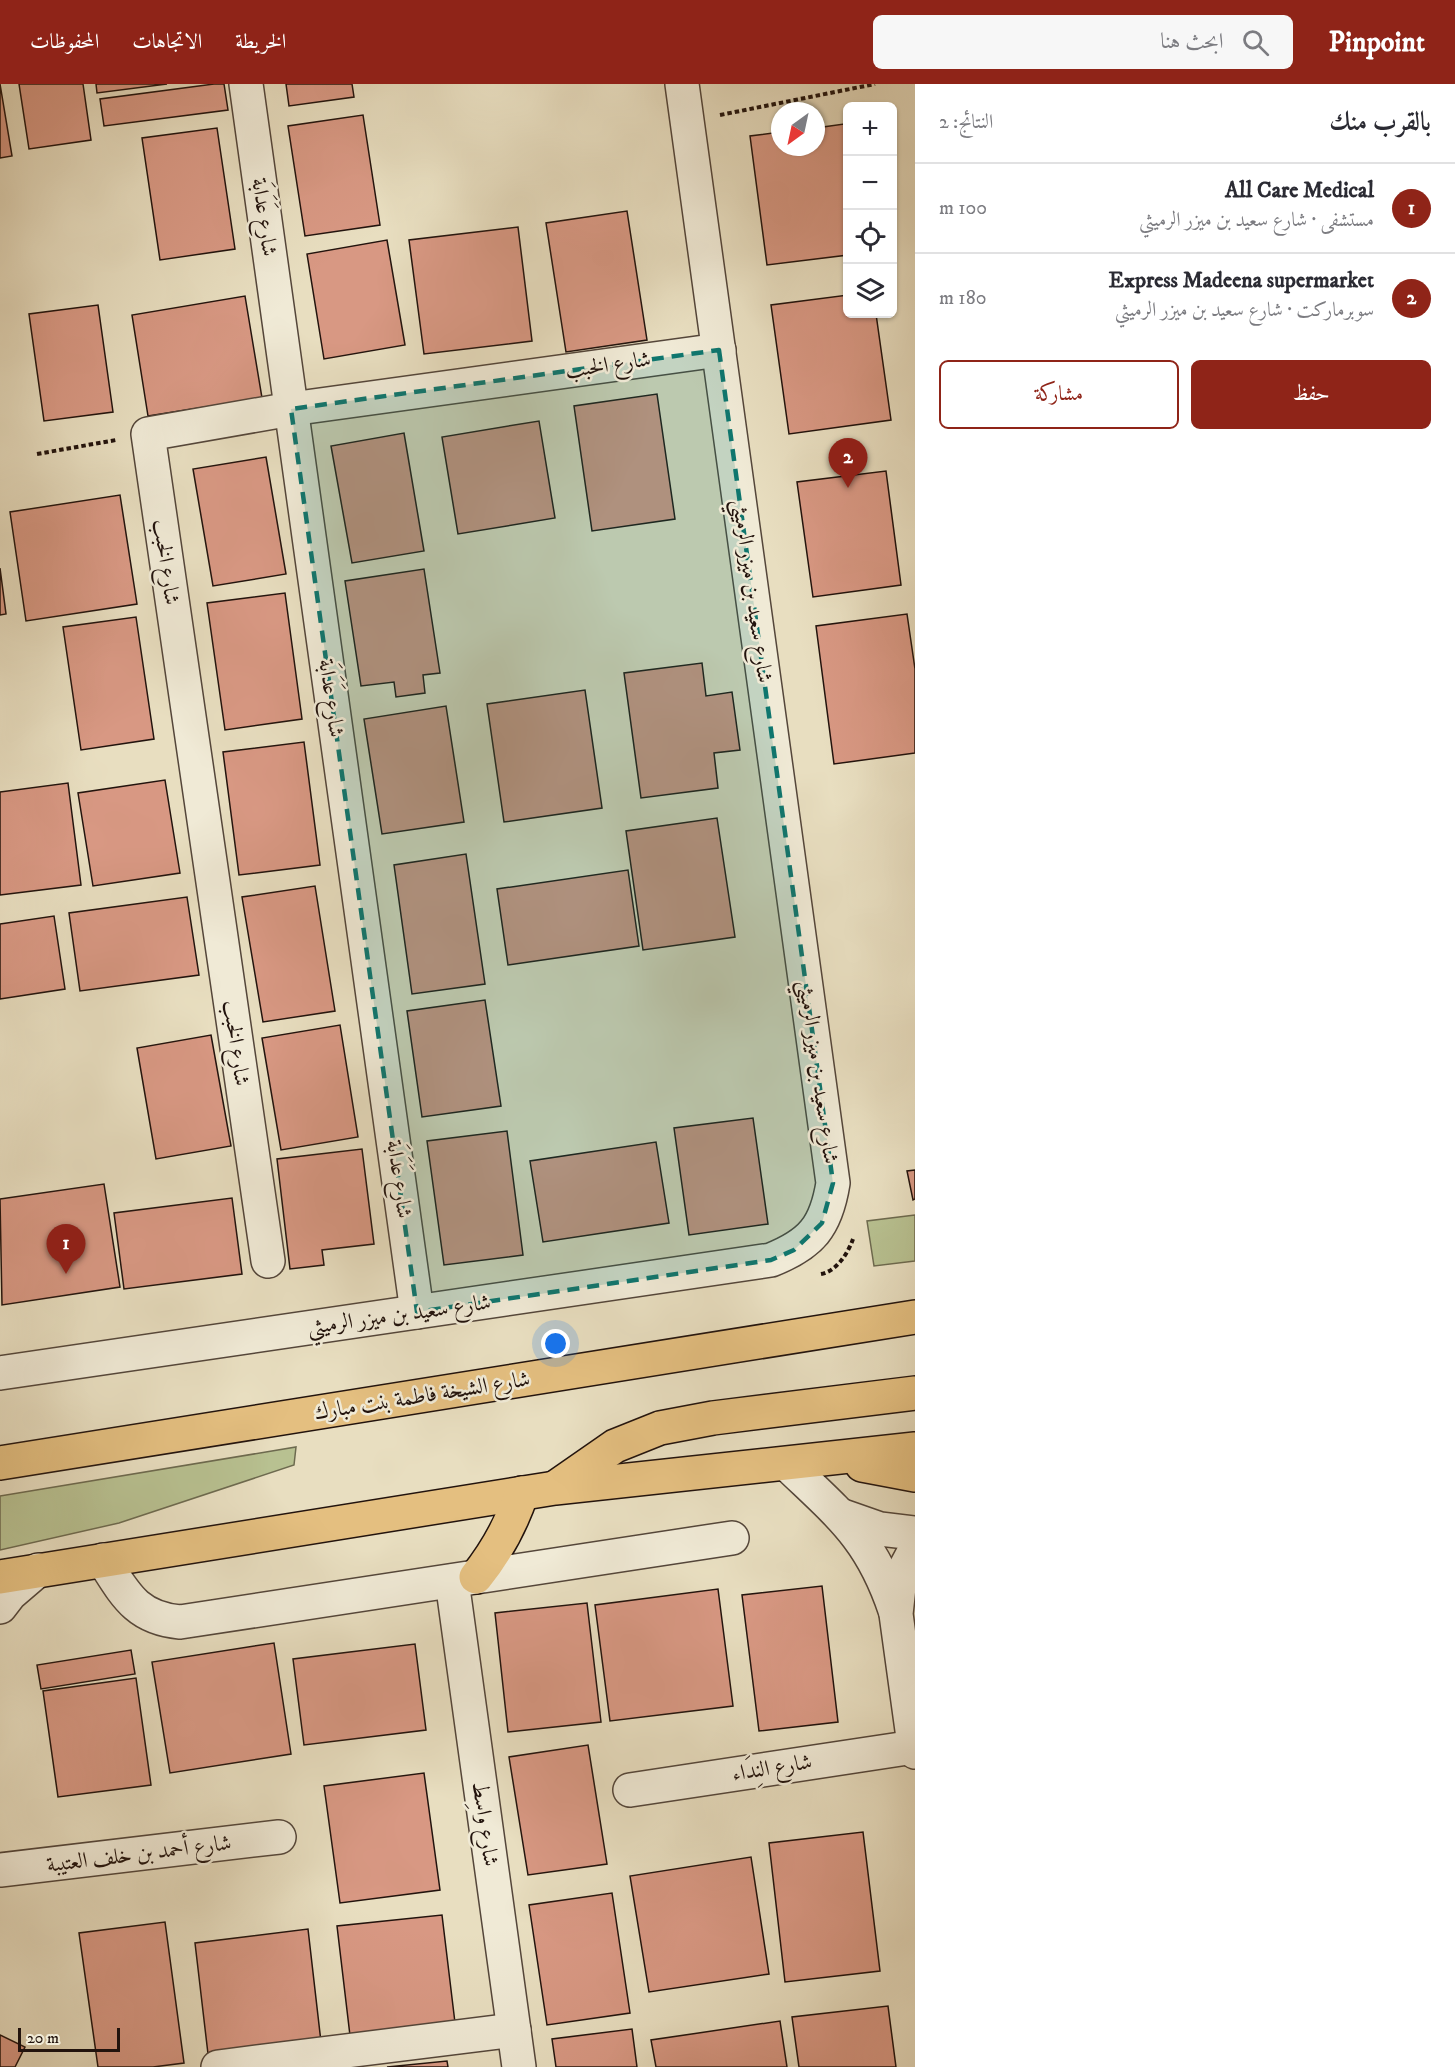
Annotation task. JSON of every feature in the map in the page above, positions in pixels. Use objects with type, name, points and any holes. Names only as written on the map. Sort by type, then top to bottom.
[{"type":"main road","name":"شارع الشيخة فاطمة بنت مبارك","points":[[0,1463],[915,1317]]},
{"type":"main road","points":[[555,1488],[615,1446],[660,1428],[713,1418],[915,1392]]},
{"type":"main road","points":[[0,1577],[555,1488],[915,1449]]},
{"type":"main road","points":[[837,1458],[915,1475]]},
{"type":"main road","points":[[464,1579],[496,1552],[511,1524],[522,1493]]},
{"type":"street","name":"شارع عَدَابَة","points":[[246,84],[417,1312]]},
{"type":"street","name":"شارع سعيد بن ميزر الرميثي","points":[[0,1373],[771,1260],[794,1250],[811,1238],[822,1223],[830,1201],[833,1183],[682,84]]},
{"type":"street","name":"شارع الخبب","points":[[268,1261],[148,434],[291,409],[719,350]]},
{"type":"street","points":[[788,1464],[840,1515],[873,1555],[896,1614],[915,1752]]},
{"type":"street","points":[[840,1515],[880,1529],[915,1533]]},
{"type":"street","points":[[103,1560],[130,1601],[140,1610],[153,1617],[180,1622],[732,1538]]},
{"type":"street","points":[[896,1614],[900,1578],[915,1550]]},
{"type":"street","points":[[0,1608],[10,1594],[38,1570]]},
{"type":"street","name":"شارع واسِط","points":[[464,1579],[519,2067]]},
{"type":"street","name":"شارع النِدَاء","points":[[630,1790],[914,1747]]},
{"type":"street","name":"شارع أحمد بن خلف العتيبة","points":[[0,1870],[279,1837]]},
{"type":"street","points":[[218,2067],[514,2030]]},
{"type":"path","points":[[687,121],[875,84]]},
{"type":"path","points":[[37,454],[148,434]]},
{"type":"highlighted area","points":[[719,350],[833,1183],[822,1223],[794,1250],[771,1260],[417,1312],[291,409]]},
{"type":"green space","points":[[915,1215],[915,1261],[874,1266],[867,1221]]},
{"type":"green space","points":[[296,1447],[294,1465],[119,1523],[0,1550],[0,1496]]},
{"type":"building","points":[[0,84],[12,156],[0,158]]},
{"type":"building","points":[[19,84],[83,84],[91,140],[29,149]]},
{"type":"building","points":[[96,84],[167,84],[97,93]]},
{"type":"building","points":[[224,84],[228,110],[104,126],[100,99]]},
{"type":"building","points":[[286,84],[352,84],[354,97],[289,106]]},
{"type":"building","points":[[363,115],[380,225],[305,236],[288,126]]},
{"type":"building","points":[[843,124],[843,256],[767,265],[750,136],[771,133],[771,156],[825,156],[825,127]]},
{"type":"building","points":[[217,128],[235,249],[160,260],[142,138]]},
{"type":"building","points":[[627,211],[647,340],[566,352],[546,223]]},
{"type":"building","points":[[518,227],[532,341],[424,354],[409,240]]},
{"type":"building","points":[[387,240],[405,345],[324,359],[307,254]]},
{"type":"building","points":[[245,296],[262,398],[148,416],[132,315]]},
{"type":"building","points":[[843,296],[843,318],[877,318],[891,420],[789,434],[771,305]]},
{"type":"building","points":[[98,305],[113,412],[44,421],[29,314]]},
{"type":"building","points":[[657,394],[675,519],[592,531],[574,406]]},
{"type":"building","points":[[539,421],[555,518],[458,534],[442,437]]},
{"type":"building","points":[[404,433],[424,551],[352,563],[331,446]]},
{"type":"building","points":[[266,457],[286,574],[213,586],[193,469]]},
{"type":"building","points":[[886,471],[901,585],[813,597],[797,482]]},
{"type":"building","points":[[120,495],[137,604],[26,621],[10,512]]},
{"type":"building","points":[[0,568],[6,614],[0,615]]},
{"type":"building","points":[[424,569],[440,673],[423,675],[425,693],[396,697],[394,682],[361,686],[345,581]]},
{"type":"building","points":[[285,593],[302,719],[225,730],[207,603]]},
{"type":"building","points":[[907,614],[915,669],[915,753],[834,764],[816,626]]},
{"type":"building","points":[[136,617],[154,739],[81,750],[63,627]]},
{"type":"building","points":[[702,663],[706,696],[732,692],[740,750],[714,753],[718,788],[641,798],[624,673]]},
{"type":"building","points":[[585,690],[602,808],[504,822],[487,704]]},
{"type":"building","points":[[446,706],[464,822],[382,834],[364,719]]},
{"type":"building","points":[[304,742],[320,865],[239,875],[223,752]]},
{"type":"building","points":[[165,780],[180,873],[93,886],[78,793]]},
{"type":"building","points":[[68,783],[81,885],[0,895],[0,792]]},
{"type":"building","points":[[717,818],[735,937],[643,950],[626,831]]},
{"type":"building","points":[[466,854],[485,984],[412,994],[394,865]]},
{"type":"building","points":[[628,870],[639,946],[508,965],[497,889]]},
{"type":"building","points":[[315,886],[335,1011],[263,1022],[242,897]]},
{"type":"building","points":[[187,897],[199,975],[80,991],[69,913]]},
{"type":"building","points":[[54,916],[65,989],[0,999],[0,924]]},
{"type":"building","points":[[485,1000],[501,1106],[422,1117],[407,1011]]},
{"type":"building","points":[[340,1025],[358,1137],[281,1150],[262,1038]]},
{"type":"building","points":[[211,1035],[231,1146],[156,1159],[137,1048]]},
{"type":"building","points":[[753,1118],[768,1224],[689,1235],[674,1128]]},
{"type":"building","points":[[507,1131],[523,1255],[444,1265],[427,1141]]},
{"type":"building","points":[[656,1142],[669,1223],[543,1242],[530,1161]]},
{"type":"building","points":[[362,1149],[374,1244],[322,1250],[324,1265],[290,1269],[277,1159]]},
{"type":"building","points":[[915,1170],[915,1199],[913,1200],[907,1171]]},
{"type":"building","points":[[104,1184],[120,1287],[2,1305],[0,1199]]},
{"type":"building","points":[[232,1198],[242,1274],[124,1289],[114,1213]]},
{"type":"building","points":[[822,1586],[838,1722],[759,1731],[742,1595]]},
{"type":"building","points":[[718,1589],[733,1706],[610,1721],[595,1605]]},
{"type":"building","points":[[587,1603],[601,1722],[508,1732],[495,1613]]},
{"type":"building","points":[[274,1643],[291,1754],[170,1773],[152,1662]]},
{"type":"building","points":[[415,1644],[426,1730],[304,1745],[293,1659]]},
{"type":"building","points":[[131,1650],[135,1674],[41,1689],[37,1665]]},
{"type":"building","points":[[136,1678],[151,1785],[58,1797],[43,1691]]},
{"type":"building","points":[[588,1745],[607,1864],[528,1875],[509,1757]]},
{"type":"building","points":[[424,1773],[440,1890],[340,1903],[324,1786]]},
{"type":"building","points":[[863,1832],[880,1971],[785,1982],[769,1843]]},
{"type":"building","points":[[751,1857],[769,1974],[649,1992],[630,1876]]},
{"type":"building","points":[[612,1893],[630,2013],[547,2025],[529,1905]]},
{"type":"building","points":[[442,1915],[456,2031],[351,2044],[337,1926]]},
{"type":"building","points":[[165,1922],[184,2063],[153,2067],[98,2067],[79,1933]]},
{"type":"building","points":[[308,1929],[321,2042],[208,2054],[195,1943]]},
{"type":"building","points":[[888,2006],[896,2067],[799,2067],[792,2017]]},
{"type":"building","points":[[780,2021],[787,2067],[656,2067],[651,2040]]},
{"type":"building","points":[[632,2029],[637,2067],[556,2067],[552,2039]]},
{"type":"building","points":[[0,2035],[25,2047],[15,2067],[0,2067]]},
{"type":"building","points":[[447,2061],[448,2067],[387,2067]]},
{"type":"place","name":"Express Madeena supermarket","points":[[848,488]]},
{"type":"place","name":"All Care Medical","points":[[66,1274]]}]
